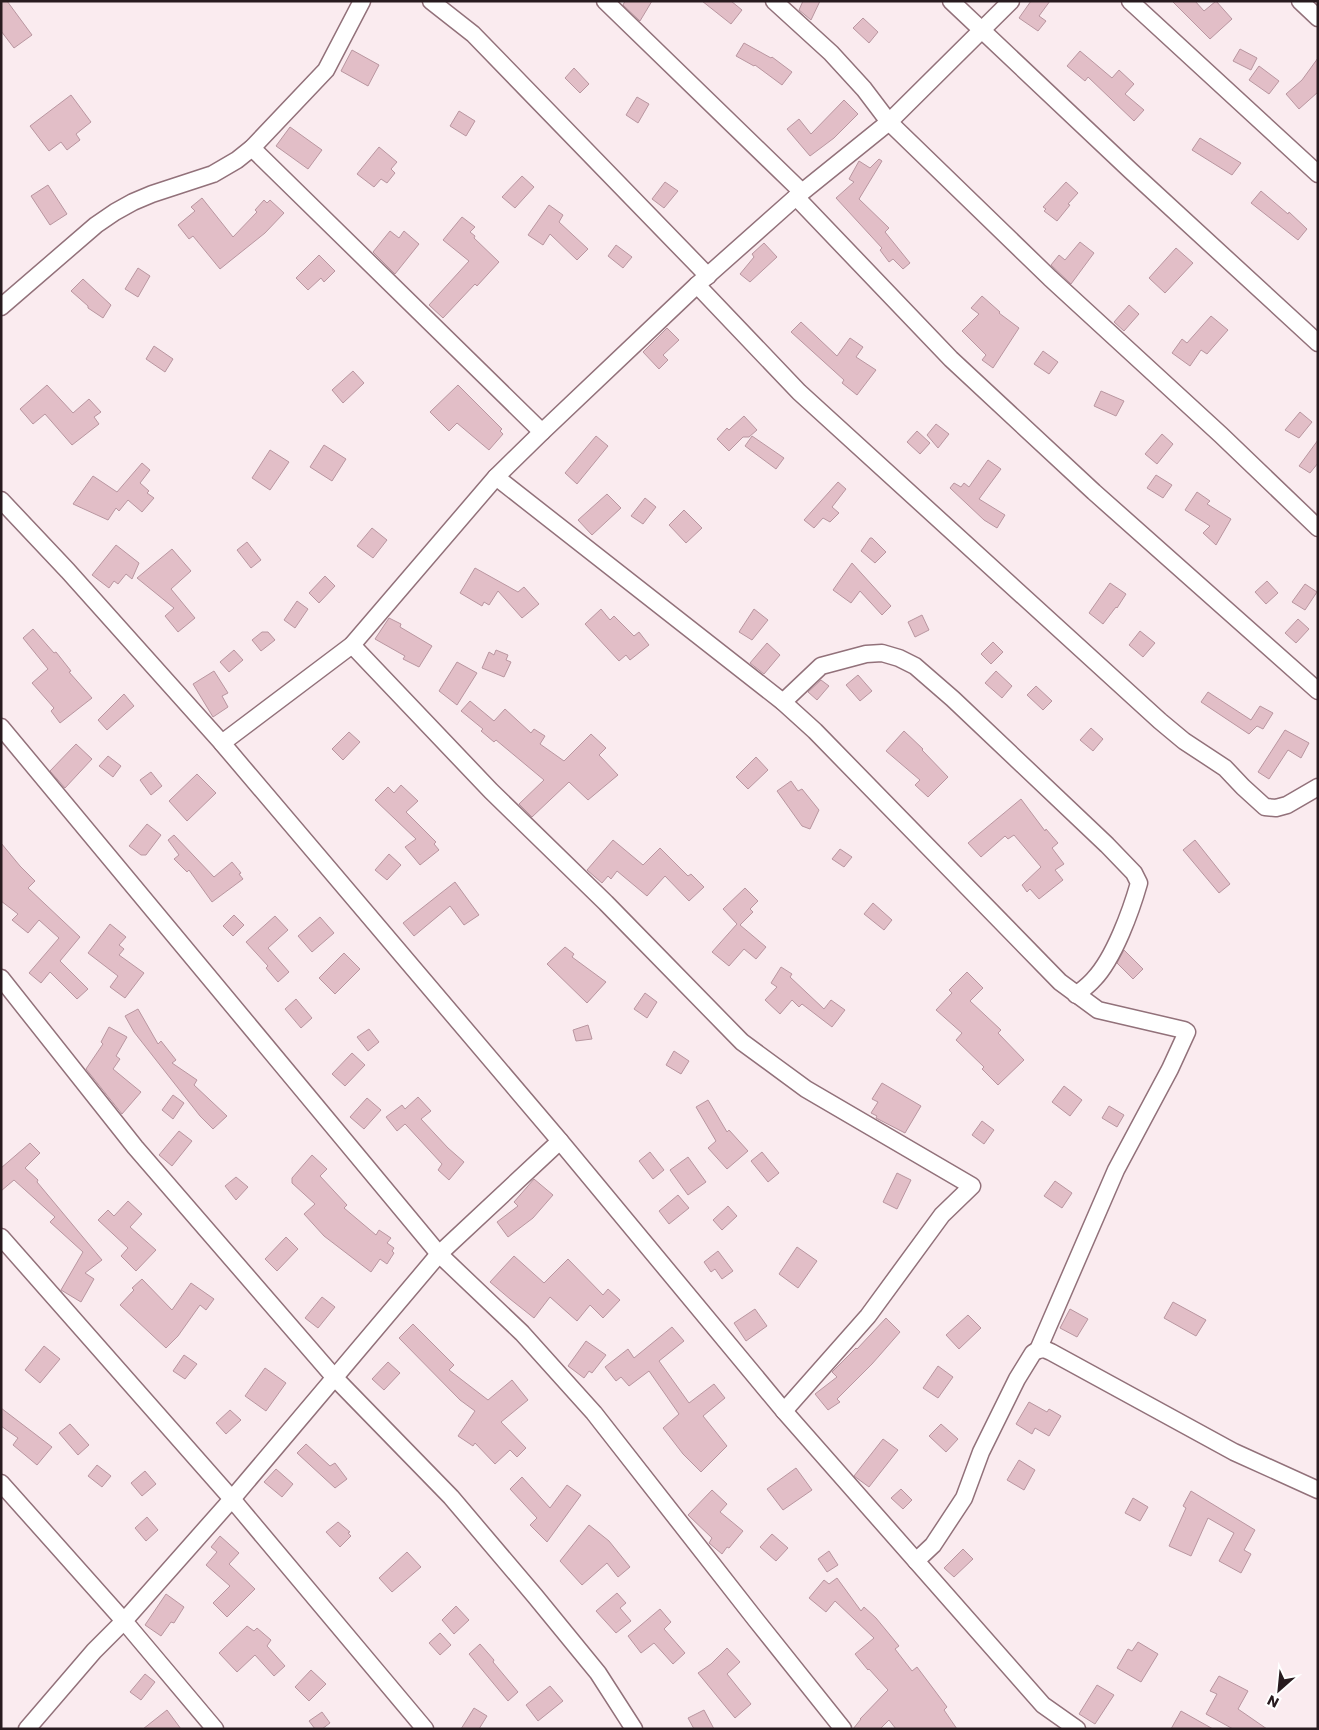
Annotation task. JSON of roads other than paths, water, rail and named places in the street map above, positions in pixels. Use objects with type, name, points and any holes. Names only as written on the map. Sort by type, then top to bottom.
[{"type":"street","points":[[1,307],[96,225],[115,212],[152,194],[213,174],[237,160],[252,148],[326,70],[362,1]]},
{"type":"street","points":[[431,1],[473,34],[702,280],[799,392],[1160,721],[1184,741],[1225,768],[1265,807],[1276,808],[1287,805],[1318,787]]},
{"type":"street","points":[[605,1],[799,194],[951,360],[1094,492],[1318,691]]},
{"type":"street","points":[[774,1],[831,53],[864,88],[889,122],[1050,278],[1221,435],[1318,528]]},
{"type":"street","points":[[951,1],[1124,164],[1315,335]]},
{"type":"street","points":[[222,743],[352,645],[496,477],[542,432],[702,280],[799,194],[889,122],[1011,1]]},
{"type":"street","points":[[1130,1],[1318,174]]},
{"type":"street","points":[[1300,1],[1318,18]]},
{"type":"street","points":[[252,148],[542,432]]},
{"type":"street","points":[[496,477],[783,702],[822,738],[1060,982],[1076,995],[1098,1010],[1187,1032],[1170,1069],[1116,1170],[1038,1350]]},
{"type":"street","points":[[1,500],[68,571],[222,743],[560,1141],[784,1411],[1043,1705],[1077,1729]]},
{"type":"street","points":[[352,645],[491,791],[606,903],[742,1042],[806,1089],[972,1186],[942,1215],[868,1316],[784,1411]]},
{"type":"street","points":[[783,702],[821,666],[866,654],[882,653],[899,658],[915,666],[953,699],[1107,845],[1134,873],[1139,883],[1115,948],[1094,980],[1076,995]]},
{"type":"street","points":[[1,727],[439,1254],[522,1333],[594,1413],[843,1729]]},
{"type":"street","points":[[1,978],[136,1147],[335,1378],[451,1498],[536,1596],[598,1673],[634,1729]]},
{"type":"street","points":[[27,1729],[94,1651],[124,1621],[232,1499],[439,1254],[560,1141]]},
{"type":"street","points":[[1,1237],[232,1499],[425,1729]]},
{"type":"street","points":[[916,1561],[933,1545],[964,1498],[981,1452],[1017,1379],[1033,1353],[1038,1350],[1044,1349],[1051,1352],[1234,1452],[1318,1490]]},
{"type":"street","points":[[1,1483],[124,1621],[215,1729]]}]
